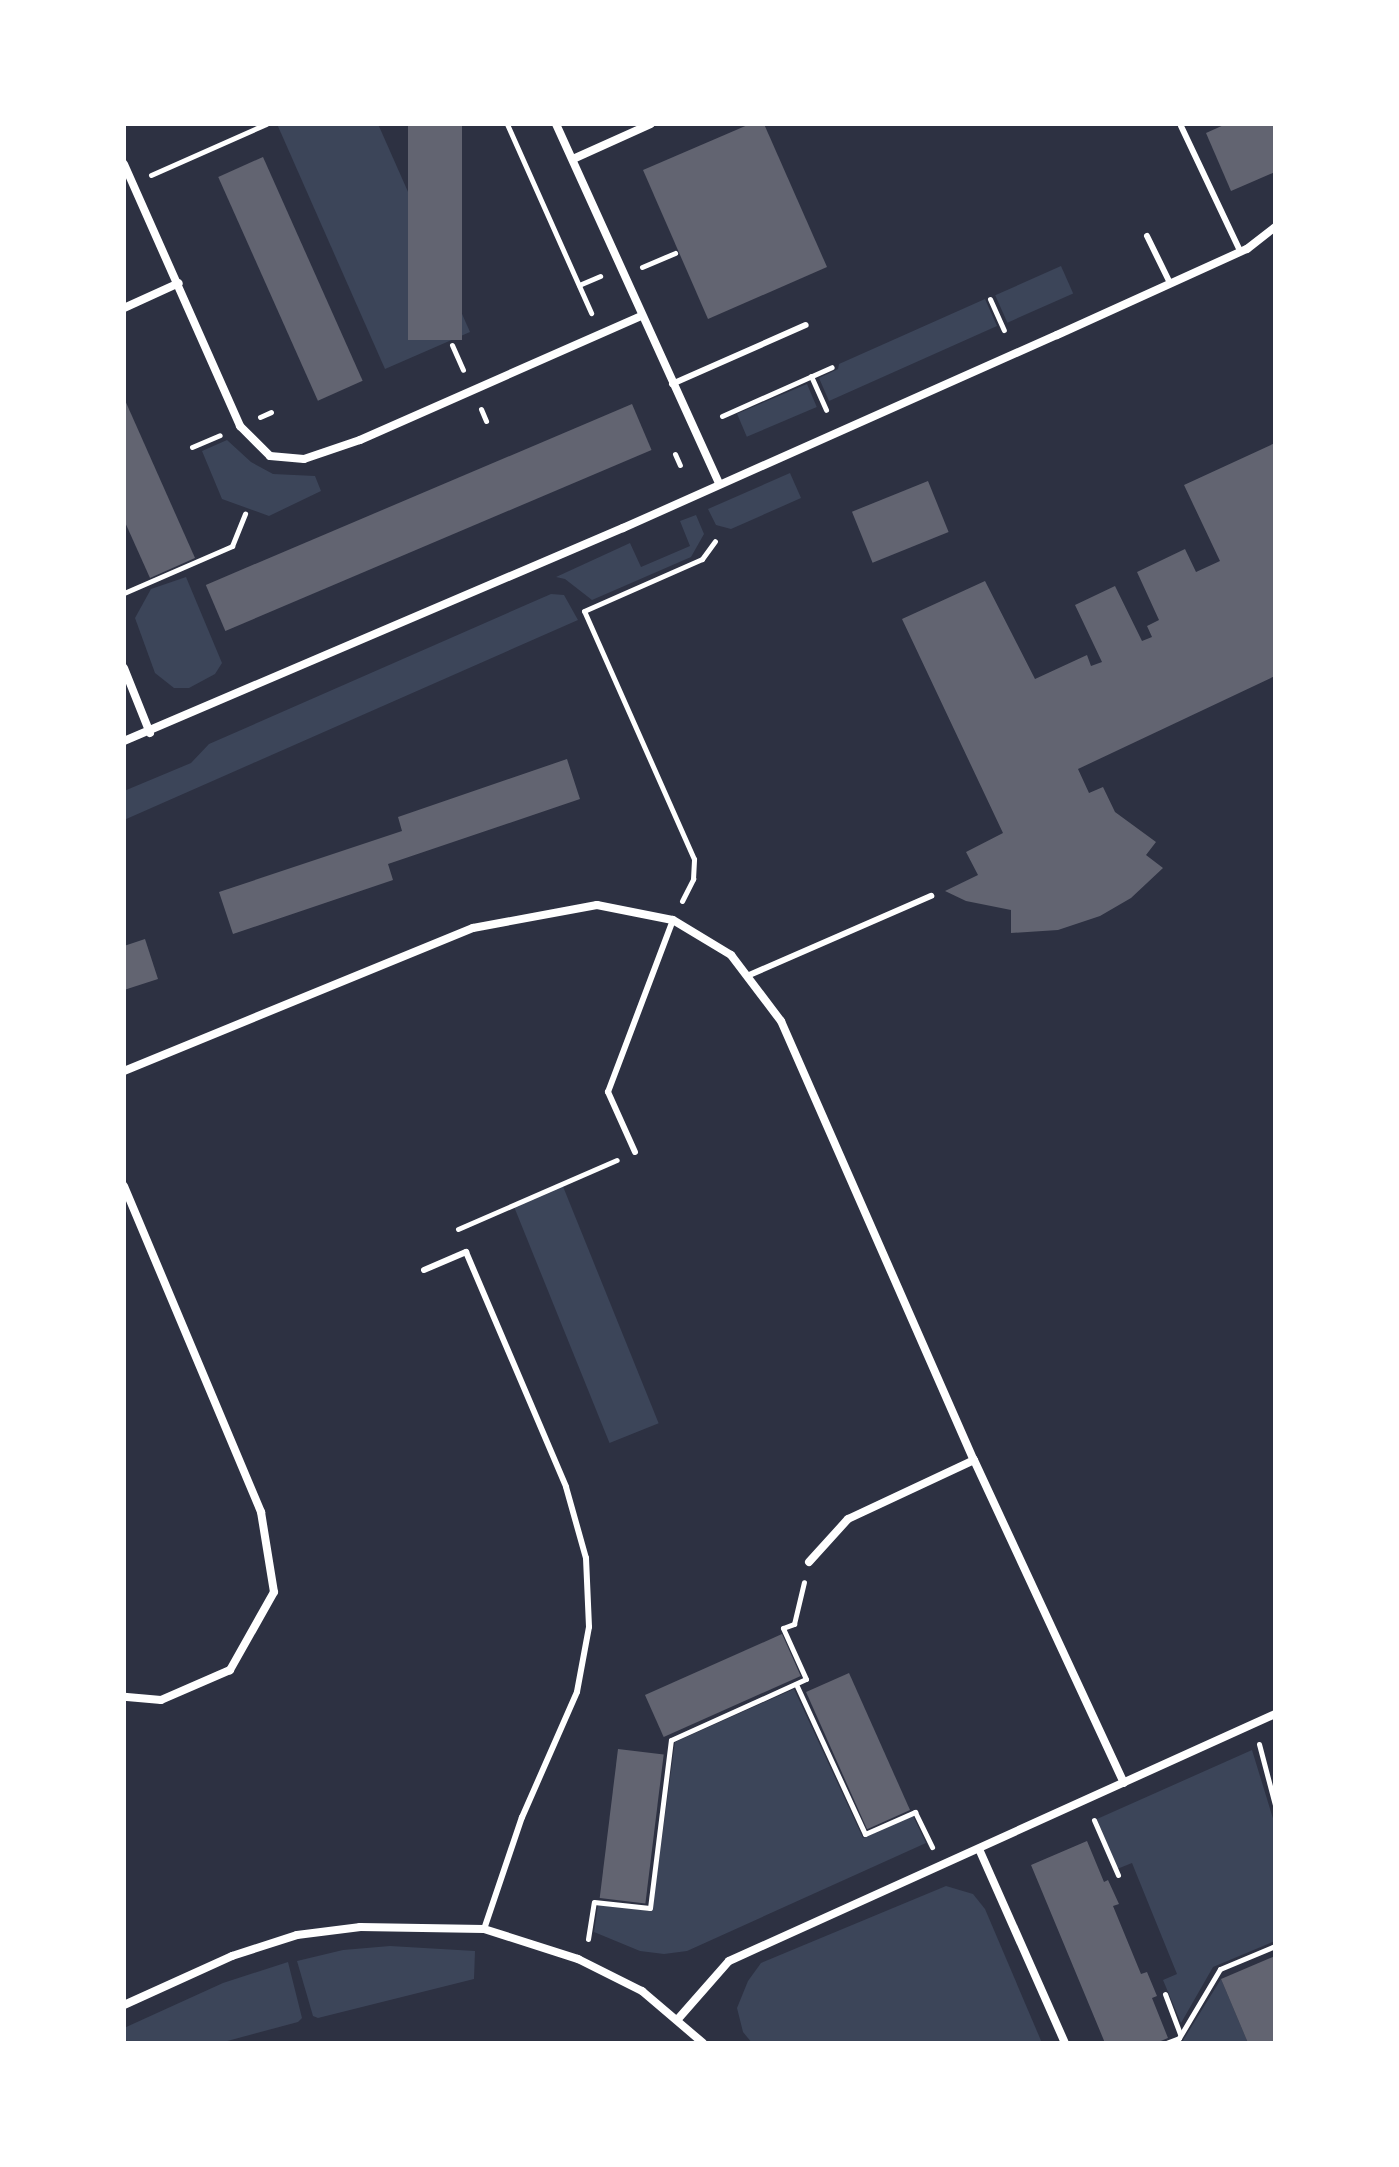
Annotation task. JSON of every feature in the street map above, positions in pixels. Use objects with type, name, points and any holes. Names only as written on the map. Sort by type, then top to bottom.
[{"type":"street","points":[[556,124],[719,484]]},
{"type":"street","points":[[573,159],[651,124]]},
{"type":"street","points":[[124,164],[240,426],[270,456],[304,459],[360,440],[641,316]]},
{"type":"street","points":[[124,741],[150,733],[623,528],[1240,251],[1275,227]]},
{"type":"street","points":[[124,308],[179,283]]},
{"type":"street","points":[[124,668],[150,733]]},
{"type":"street","points":[[124,1071],[473,928],[597,905],[673,920],[731,955],[781,1021],[974,1460],[1124,1783]]},
{"type":"street","points":[[124,1186],[261,1512],[274,1592],[230,1670],[161,1700],[124,1697]]},
{"type":"street","points":[[809,1562],[848,1519],[974,1460]]},
{"type":"street","points":[[678,2019],[729,1961],[1275,1714]]},
{"type":"street","points":[[979,1849],[1065,2043]]},
{"type":"street","points":[[124,2005],[232,1956],[297,1935],[360,1927],[484,1929],[585,1962],[642,1991],[703,2043]]},
{"type":"lane","points":[[1181,126],[1240,251]]},
{"type":"lane","points":[[1147,236],[1170,283]]},
{"type":"lane","points":[[672,384],[806,325]]},
{"type":"lane","points":[[747,976],[931,896]]},
{"type":"lane","points":[[635,1152],[608,1092],[673,920]]},
{"type":"lane","points":[[424,1270],[466,1252],[566,1487],[586,1558],[589,1627],[577,1692],[522,1817],[484,1929]]},
{"type":"path","points":[[150,175],[266,124]]},
{"type":"path","points":[[507,124],[591,313]]},
{"type":"path","points":[[638,269],[675,253]]},
{"type":"path","points":[[579,285],[608,273]]},
{"type":"path","points":[[990,299],[1004,330]]},
{"type":"path","points":[[452,345],[463,370]]},
{"type":"path","points":[[722,416],[832,367]]},
{"type":"path","points":[[811,376],[826,410]]},
{"type":"path","points":[[192,447],[221,435]]},
{"type":"path","points":[[675,454],[680,465]]},
{"type":"path","points":[[124,593],[232,546],[245,514]]},
{"type":"path","points":[[673,920],[693,879],[694,859],[584,611],[702,559],[715,541]]},
{"type":"path","points":[[466,1252],[457,1230],[635,1152]]},
{"type":"path","points":[[585,1962],[594,1902],[650,1908],[671,1740],[806,1679],[783,1628],[794,1624],[809,1562]]},
{"type":"path","points":[[796,1684],[865,1834],[915,1812],[941,1866]]},
{"type":"path","points":[[1254,1724],[1275,1805]]},
{"type":"path","points":[[1086,1800],[1118,1875]]},
{"type":"path","points":[[1166,2043],[1181,2035],[1220,1969],[1275,1946]]},
{"type":"path","points":[[1165,1994],[1181,2035]]},
{"type":"shaded area","points":[[277,124],[378,124],[470,332],[385,369]]},
{"type":"shaded area","points":[[1061,266],[1073,293],[1007,323],[995,295]]},
{"type":"shaded area","points":[[985,299],[997,326],[829,401],[819,378],[838,369],[839,364]]},
{"type":"shaded area","points":[[807,384],[817,407],[747,437],[737,414]]},
{"type":"shaded area","points":[[227,440],[251,462],[273,474],[315,476],[321,491],[269,516],[222,499],[202,451]]},
{"type":"shaded area","points":[[790,473],[801,498],[731,529],[716,525],[708,509]]},
{"type":"shaded area","points":[[696,515],[704,534],[691,557],[592,600],[565,579],[556,577],[630,543],[641,567],[690,546],[680,521]]},
{"type":"shaded area","points":[[186,577],[222,663],[215,674],[189,688],[174,688],[155,673],[135,618],[151,589]]},
{"type":"shaded area","points":[[551,594],[564,595],[578,620],[124,820],[124,791],[191,763],[209,744]]},
{"type":"shaded area","points":[[562,1184],[659,1423],[610,1443],[513,1204]]},
{"type":"shaded area","points":[[794,1689],[863,1838],[913,1816],[926,1843],[687,1951],[664,1954],[640,1951],[594,1932],[598,1905],[652,1911],[675,1742]]},
{"type":"shaded area","points":[[1252,1750],[1275,1825],[1275,1941],[1213,1967],[1181,2023],[1163,1980],[1177,1974],[1132,1863],[1117,1869],[1097,1819]]},
{"type":"shaded area","points":[[946,1886],[973,1894],[985,1909],[1042,2043],[752,2043],[743,2032],[737,2008],[748,1981],[761,1963]]},
{"type":"shaded area","points":[[390,1946],[475,1951],[474,1979],[318,2018],[313,2016],[297,1961],[343,1950]]},
{"type":"shaded area","points":[[288,1962],[302,2018],[298,2022],[220,2043],[124,2043],[124,2028],[223,1983]]},
{"type":"shaded area","points":[[1221,1979],[1248,2043],[1181,2043],[1182,2042]]},
{"type":"building","points":[[408,124],[462,124],[462,340],[408,340]]},
{"type":"building","points":[[750,124],[764,124],[827,267],[708,319],[643,170]]},
{"type":"building","points":[[1226,124],[1275,124],[1275,172],[1231,191],[1206,133]]},
{"type":"building","points":[[263,157],[363,381],[318,401],[218,177]]},
{"type":"building","points":[[124,398],[195,558],[150,578],[124,520]]},
{"type":"building","points":[[632,404],[652,450],[225,631],[206,585]]},
{"type":"building","points":[[1275,443],[1275,676],[1078,769],[1089,793],[1103,787],[1115,812],[1156,842],[1146,855],[1163,868],[1131,898],[1100,916],[1058,930],[1011,933],[1011,910],[966,901],[945,891],[978,875],[966,852],[1003,833],[902,619],[985,581],[1035,679],[1087,655],[1091,666],[1102,662],[1075,605],[1115,586],[1142,641],[1152,637],[1147,626],[1159,620],[1137,572],[1185,549],[1196,572],[1220,561],[1184,485]]},
{"type":"building","points":[[928,481],[949,532],[873,563],[852,512]]},
{"type":"building","points":[[567,759],[580,799],[388,864],[393,880],[233,934],[219,892],[402,831],[398,817]]},
{"type":"building","points":[[145,939],[158,979],[124,990],[124,946]]},
{"type":"building","points":[[782,1634],[801,1676],[664,1737],[645,1695]]},
{"type":"building","points":[[849,1673],[910,1810],[867,1829],[806,1692]]},
{"type":"building","points":[[618,1749],[664,1755],[645,1903],[600,1898]]},
{"type":"building","points":[[1087,1841],[1104,1882],[1108,1880],[1119,1904],[1113,1906],[1141,1974],[1147,1972],[1157,1996],[1152,1998],[1168,2038],[1156,2043],[1105,2043],[1031,1865]]},
{"type":"building","points":[[1275,1956],[1275,2043],[1248,2043],[1221,1979]]}]
